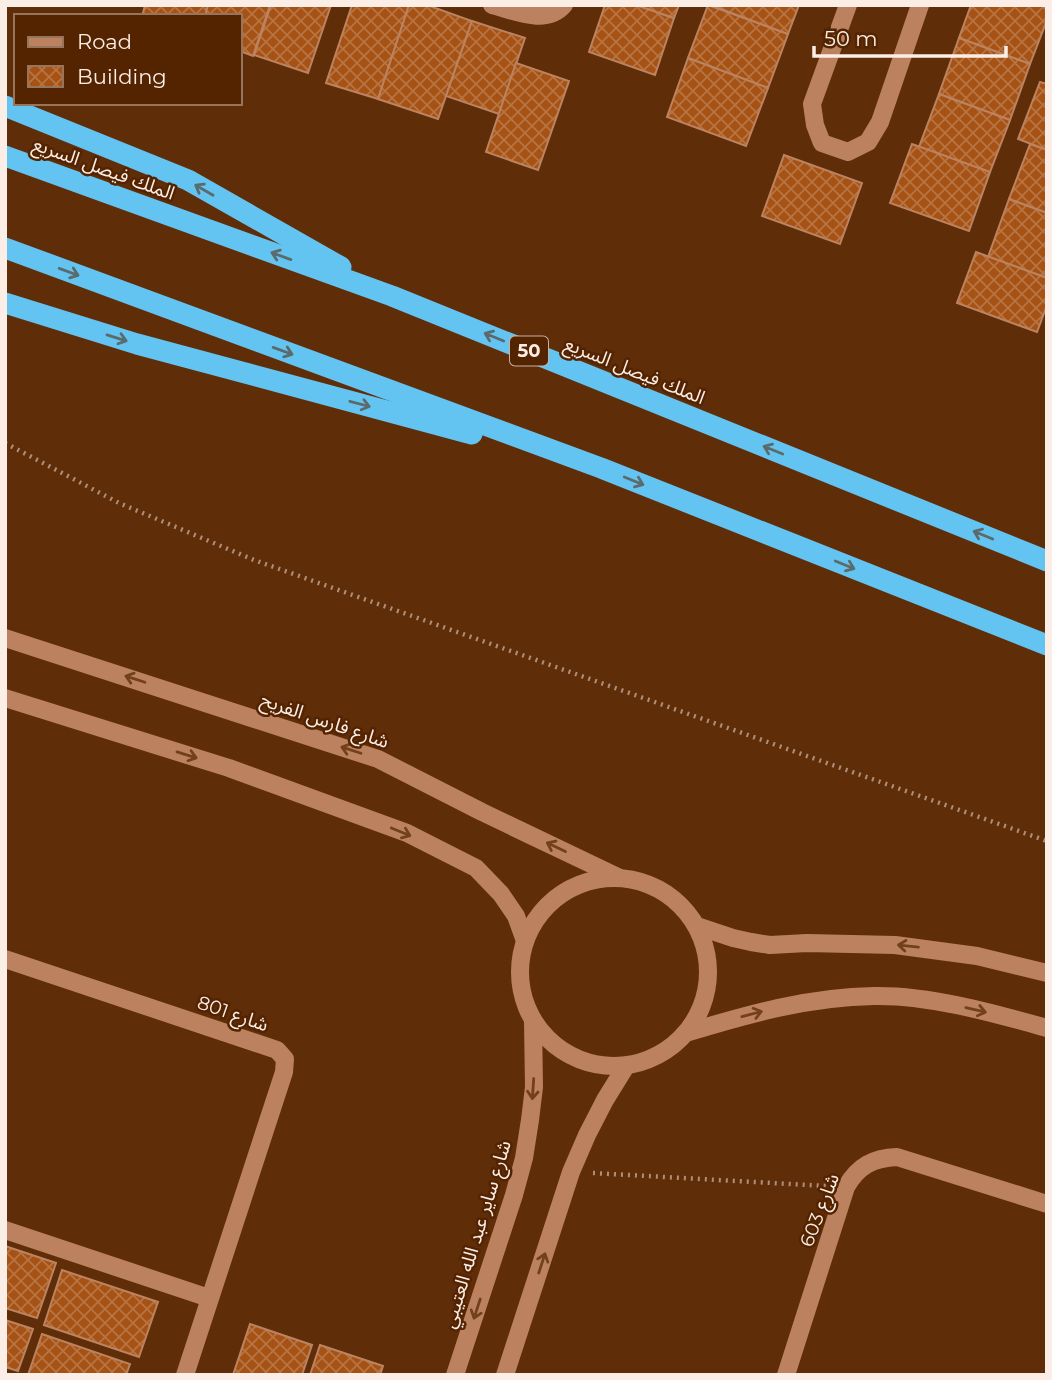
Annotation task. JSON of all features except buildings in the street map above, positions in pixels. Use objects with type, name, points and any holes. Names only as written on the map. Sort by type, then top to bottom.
[{"type":"highway","points":[[5,106],[188,180],[392,296]]},
{"type":"highway","name":"الملك فيصل السريع","points":[[5,156],[392,296],[1047,561]]},
{"type":"highway","points":[[5,248],[601,468],[1047,645]]},
{"type":"highway","points":[[5,303],[137,344],[601,468]]},
{"type":"street","points":[[492,5],[541,17],[558,12],[564,5]]},
{"type":"street","points":[[848,5],[812,104],[815,125],[822,143],[848,152],[867,142],[880,122],[920,5]]},
{"type":"street","name":"شارع فارس الفريح","points":[[5,638],[378,758],[482,812],[618,877]]},
{"type":"street","points":[[5,698],[229,768],[407,833],[476,868],[501,894],[516,916],[525,941]]},
{"type":"street","points":[[618,877],[649,884],[677,901],[697,926],[707,953],[708,981],[701,1009],[686,1033],[659,1056],[626,1066],[599,1066],[573,1058],[550,1042],[533,1021],[522,995],[520,968],[525,941],[539,915],[561,894],[588,881],[618,877]]},
{"type":"street","points":[[697,926],[733,939],[751,942],[909,946],[977,956],[1047,973]]},
{"type":"street","name":"شارع 801","points":[[5,959],[277,1050],[285,1059],[284,1072],[185,1375]]},
{"type":"street","points":[[686,1033],[800,1003],[877,996],[971,1008],[1047,1028]]},
{"type":"street","name":"شارع ساير عبد الله العتيبي","points":[[455,1375],[524,1158],[534,1087],[533,1021]]},
{"type":"street","points":[[505,1375],[571,1171],[605,1100],[626,1066]]},
{"type":"street","name":"شارع 603","points":[[786,1375],[846,1187],[860,1168],[883,1157],[897,1157],[1047,1204]]},
{"type":"street","points":[[5,1230],[209,1298]]},
{"type":"path","points":[[5,443],[119,503],[254,560],[1047,841]]},
{"type":"path","points":[[571,1171],[846,1187]]}]
